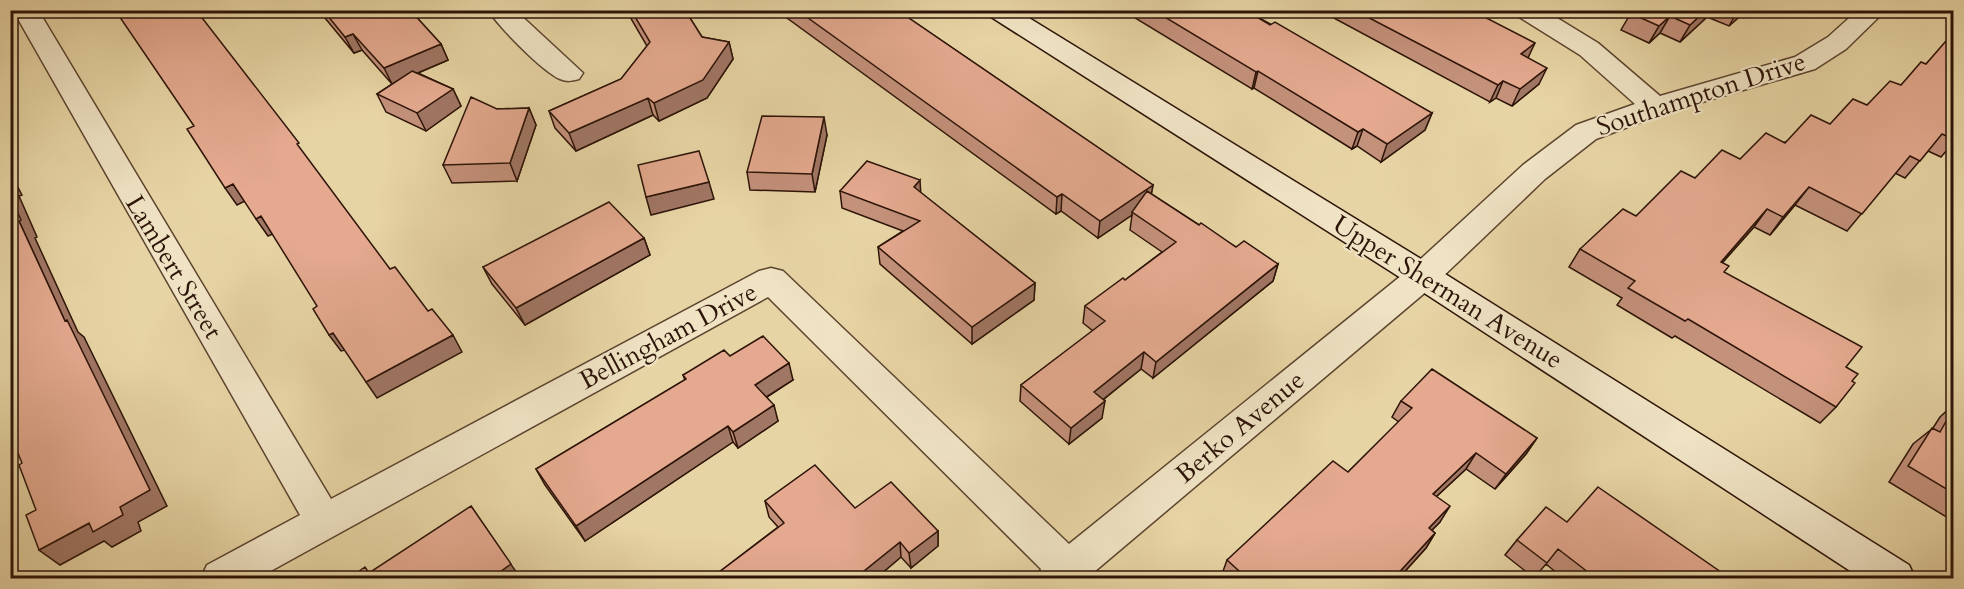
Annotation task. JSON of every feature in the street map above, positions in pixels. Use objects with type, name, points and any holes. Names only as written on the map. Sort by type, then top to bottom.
[{"type":"street","name":"Lambert Street","points":[[25,10],[324,522]]},
{"type":"street","points":[[500,10],[537,47],[569,72]]},
{"type":"street","name":"Upper Sherman Avenue","points":[[997,10],[1423,276],[1895,579]]},
{"type":"street","points":[[1525,10],[1589,49],[1655,107]]},
{"type":"street","name":"Southampton Drive","points":[[1423,276],[1534,172],[1586,132],[1655,107],[1805,63],[1837,43],[1874,10]]},
{"type":"street","name":"Berko Avenue","points":[[1067,576],[1423,276]]},
{"type":"street","name":"Bellingham Drive","points":[[221,579],[771,280],[1067,576]]},
{"type":"building","points":[[115,10],[196,10],[299,143],[297,144],[390,269],[395,267],[428,311],[432,309],[453,335],[366,382],[333,333],[329,335],[313,309],[317,306],[261,216],[256,219],[233,184],[225,188],[187,129],[194,126]]},
{"type":"building","points":[[323,10],[410,10],[441,44],[384,68],[353,34],[345,37]]},
{"type":"building","points":[[631,10],[685,10],[702,37],[729,42],[703,80],[654,103],[648,98],[569,133],[549,111],[621,79],[650,42]]},
{"type":"building","points":[[797,10],[897,10],[1153,185],[1100,221],[1062,194],[1057,197]]},
{"type":"building","points":[[1153,10],[1245,10],[1270,25],[1275,22],[1432,113],[1387,144],[1363,129],[1358,132]]},
{"type":"building","points":[[1354,10],[1471,10],[1535,43],[1521,54],[1547,68],[1520,89],[1503,81],[1498,85]]},
{"type":"building","points":[[1633,10],[1706,10],[1690,25],[1670,16],[1659,26],[1630,13]]},
{"type":"building","points":[[1953,36],[1953,139],[1942,134],[1920,161],[1910,156],[1862,214],[1809,187],[1783,217],[1767,209],[1721,262],[1729,266],[1724,272],[1862,347],[1846,367],[1858,374],[1852,381],[1855,383],[1836,407],[1688,319],[1685,321],[1628,288],[1635,281],[1580,249],[1623,209],[1636,216],[1681,171],[1695,178],[1722,150],[1740,159],[1766,133],[1785,143],[1811,115],[1830,124],[1853,99],[1867,105],[1890,81],[1901,85],[1921,62],[1926,64]]},
{"type":"building","points":[[412,71],[453,89],[417,113],[377,94]]},
{"type":"building","points":[[471,97],[497,109],[529,108],[510,163],[443,165]]},
{"type":"building","points":[[762,116],[824,117],[812,174],[747,172]]},
{"type":"building","points":[[699,151],[709,182],[646,197],[638,165]]},
{"type":"building","points":[[867,161],[920,180],[914,187],[1035,283],[972,327],[878,247],[920,221],[840,191]]},
{"type":"building","points":[[1147,191],[1236,247],[1244,241],[1278,264],[1156,362],[1144,352],[1094,392],[1105,401],[1071,428],[1021,385],[1105,321],[1085,306],[1176,242],[1132,212]]},
{"type":"building","points":[[10,196],[21,220],[19,221],[65,321],[67,320],[150,490],[120,507],[123,515],[93,532],[89,523],[39,550],[26,515],[36,510],[19,465],[22,463],[10,434]]},
{"type":"building","points":[[609,202],[644,238],[516,308],[483,267]]},
{"type":"building","points":[[763,336],[789,363],[755,385],[774,405],[733,432],[728,426],[576,526],[536,469],[686,379],[683,375],[724,350],[730,356]]},
{"type":"building","points":[[1432,369],[1537,438],[1506,474],[1476,453],[1433,494],[1450,506],[1429,528],[1435,533],[1393,579],[1248,579],[1227,560],[1333,461],[1348,472],[1412,408],[1401,401]]},
{"type":"building","points":[[1953,409],[1953,493],[1908,466],[1932,428],[1940,432]]},
{"type":"building","points":[[815,465],[855,508],[891,482],[938,531],[909,553],[900,542],[854,579],[710,579],[784,523],[765,501]]},
{"type":"building","points":[[1598,487],[1731,579],[1597,579],[1558,549],[1547,563],[1517,540],[1546,507],[1567,522]]},
{"type":"building","points":[[471,506],[511,564],[490,579],[348,579],[365,567],[369,573]]}]
